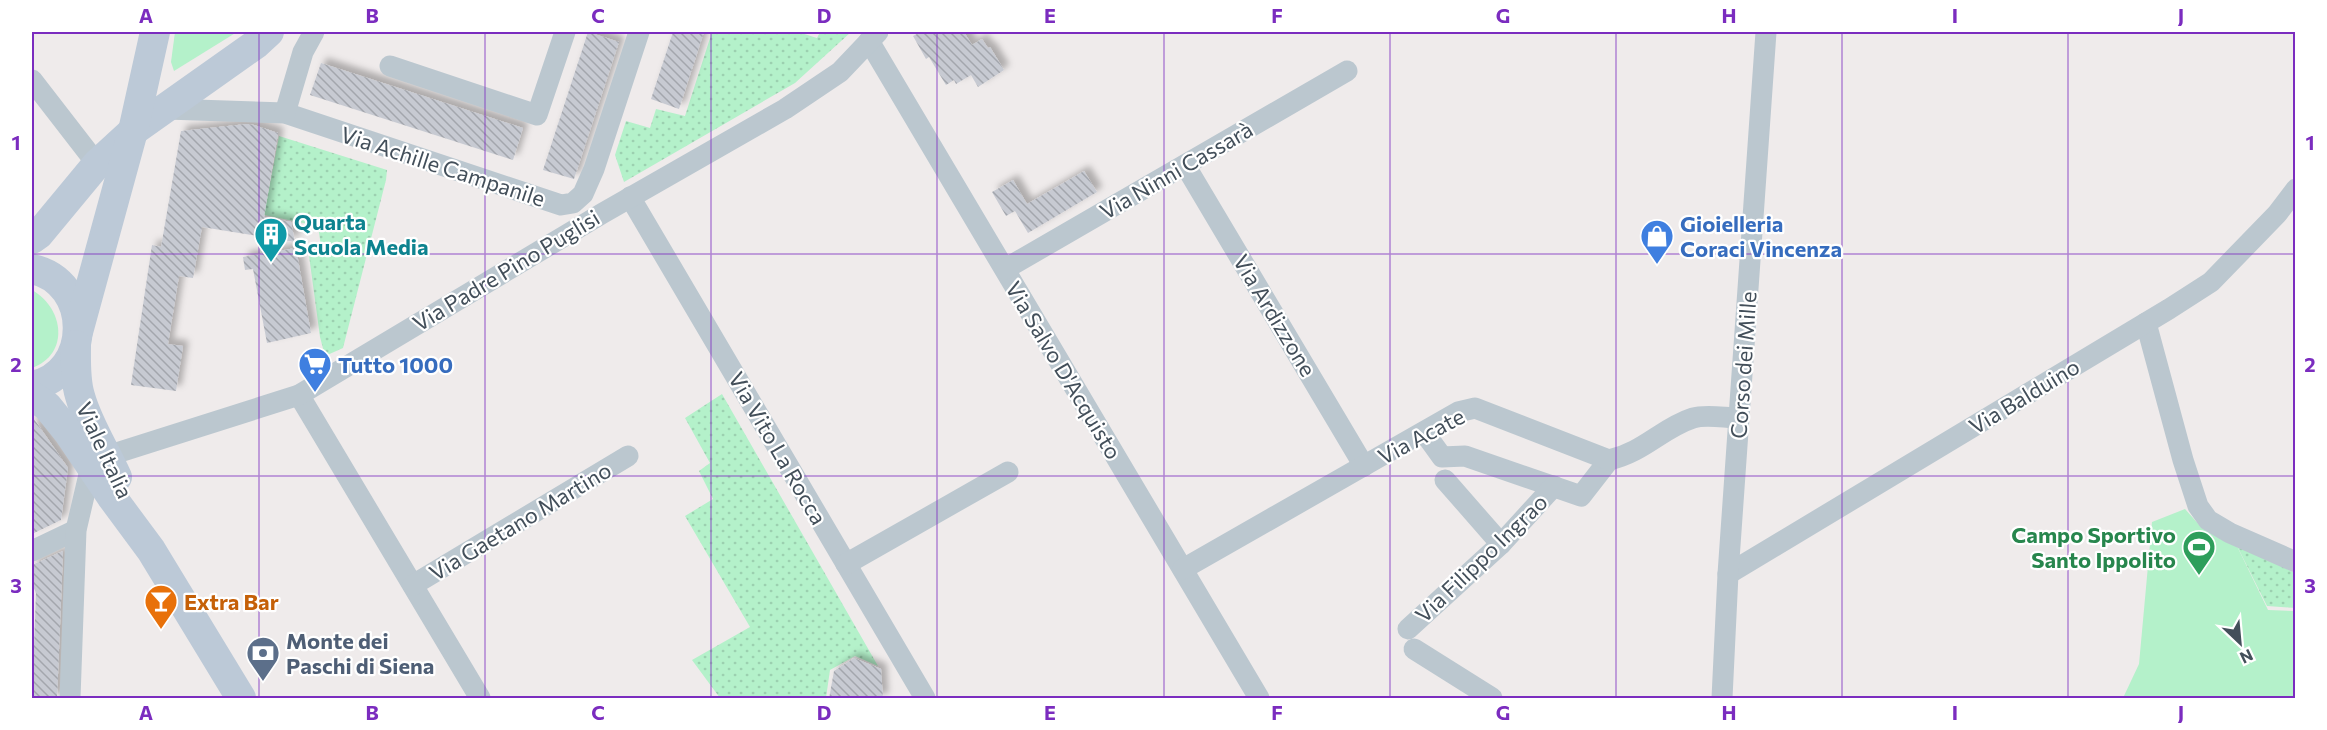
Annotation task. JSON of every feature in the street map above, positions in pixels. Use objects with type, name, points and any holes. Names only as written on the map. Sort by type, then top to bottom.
[{"type":"street","points":[[32,386],[55,376],[68,362],[77,339],[133,131],[154,32]]},
{"type":"street","points":[[32,240],[97,164],[133,131],[256,44],[269,32]]},
{"type":"street","points":[[285,113],[303,52],[314,32]]},
{"type":"street","points":[[390,66],[537,115],[566,32]]},
{"type":"street","name":"Via Achille Campanile","points":[[166,109],[285,113],[561,205],[573,203],[583,194],[594,169],[637,32]]},
{"type":"street","name":"Corso dei Mille","points":[[1722,699],[1728,574],[1766,32]]},
{"type":"street","name":"Via Padre Pino Puglisi","points":[[99,461],[299,394],[630,197],[785,109],[840,72],[873,36]]},
{"type":"street","name":"Via Salvo D'Acquisto","points":[[873,36],[1005,270],[1259,699]]},
{"type":"street","name":"Via Ninni Cassarà","points":[[1005,270],[1347,71]]},
{"type":"street","points":[[32,80],[97,164]]},
{"type":"street","name":"Via Ardizzone","points":[[1185,165],[1364,466]]},
{"type":"street","name":"Via Balduino","points":[[1728,574],[2211,282],[2277,214],[2295,189]]},
{"type":"street","name":"Via Vito La Rocca","points":[[630,197],[925,699]]},
{"type":"street","points":[[32,269],[57,280],[69,295],[77,313],[77,339]]},
{"type":"street","points":[[2146,323],[2183,460],[2198,506],[2208,520],[2230,533],[2295,562]]},
{"type":"street","name":"Viale Italia","points":[[77,339],[76,376],[99,461],[241,699]]},
{"type":"street","name":"Via Gaetano Martino","points":[[299,394],[480,699]]},
{"type":"street","name":"Viale Italia","points":[[32,396],[47,406],[68,432],[99,461]]},
{"type":"street","name":"Via Acate","points":[[1182,569],[1458,412],[1475,408],[1609,460]]},
{"type":"street","points":[[1424,432],[1442,457],[1465,456],[1581,495],[1609,460],[1626,456],[1677,425],[1695,418],[1739,418]]},
{"type":"street","name":"Via Gaetano Martino","points":[[413,585],[628,456]]},
{"type":"street","points":[[70,699],[76,530],[99,461]]},
{"type":"street","points":[[846,564],[1008,472]]},
{"type":"street","points":[[1445,480],[1501,544]]},
{"type":"street","name":"Via Filippo Ingrao","points":[[1408,629],[1501,544],[1554,486]]},
{"type":"street","points":[[32,551],[76,530]]},
{"type":"street","points":[[1414,650],[1492,699]]},
{"type":"green space","points":[[175,32],[237,32],[174,71],[171,62]]},
{"type":"green space","points":[[712,32],[798,32],[817,38],[820,32],[851,32],[795,83],[624,182],[615,155],[626,121],[650,128],[656,109],[685,116]]},
{"type":"green space","points":[[279,136],[387,170],[343,348],[325,356],[320,337],[308,248],[321,246],[318,226],[264,215]]},
{"type":"green space","points":[[32,290],[51,308],[58,330],[53,352],[32,368]]},
{"type":"green space","points":[[722,394],[878,666],[855,656],[830,670],[826,698],[720,698],[692,660],[750,627],[685,516],[713,499],[699,471],[710,463],[685,418]]},
{"type":"green space","name":"Campo Sportivo Santo Ippolito","points":[[2185,509],[2202,528],[2235,542],[2268,610],[2295,611],[2295,698],[2123,698],[2139,664],[2152,522]]},
{"type":"green space","points":[[2235,542],[2295,573],[2295,608],[2267,606]]},
{"type":"building","points":[[588,32],[619,42],[574,179],[543,170]]},
{"type":"building","points":[[673,32],[704,32],[679,109],[651,99]]},
{"type":"building","points":[[921,32],[964,32],[972,45],[982,39],[988,48],[990,47],[1004,70],[978,87],[971,75],[956,84],[954,80],[946,85],[929,57],[926,59],[913,36]]},
{"type":"building","points":[[321,63],[523,128],[513,160],[310,95]]},
{"type":"building","name":"Quarta Scuola Media","points":[[247,124],[278,133],[264,217],[291,222],[295,242],[202,227],[193,278],[179,276],[168,344],[183,346],[176,391],[131,385],[152,245],[161,247],[181,131]]},
{"type":"building","points":[[1084,171],[1097,192],[1028,233],[1015,211],[1006,216],[992,192],[1013,180],[1027,204]]},
{"type":"building","points":[[296,248],[311,333],[267,343],[253,269],[245,270],[243,257]]},
{"type":"building","points":[[32,416],[68,468],[61,520],[32,534]]},
{"type":"building","points":[[63,551],[57,699],[32,699],[36,593],[32,584],[32,565]]},
{"type":"building","points":[[854,658],[881,669],[883,699],[829,699],[834,671]]},
{"type":"place","name":"Quarta Scuola Media","points":[[271,263]]},
{"type":"place","name":"Gioielleria Coraci Vincenza","points":[[1657,265]]},
{"type":"place","name":"Tutto 1000","points":[[315,393]]},
{"type":"place","name":"Campo Sportivo Santo Ippolito","points":[[2199,576]]},
{"type":"place","name":"Extra Bar","points":[[161,630]]},
{"type":"place","name":"Monte dei Paschi di Siena","points":[[263,682]]}]
